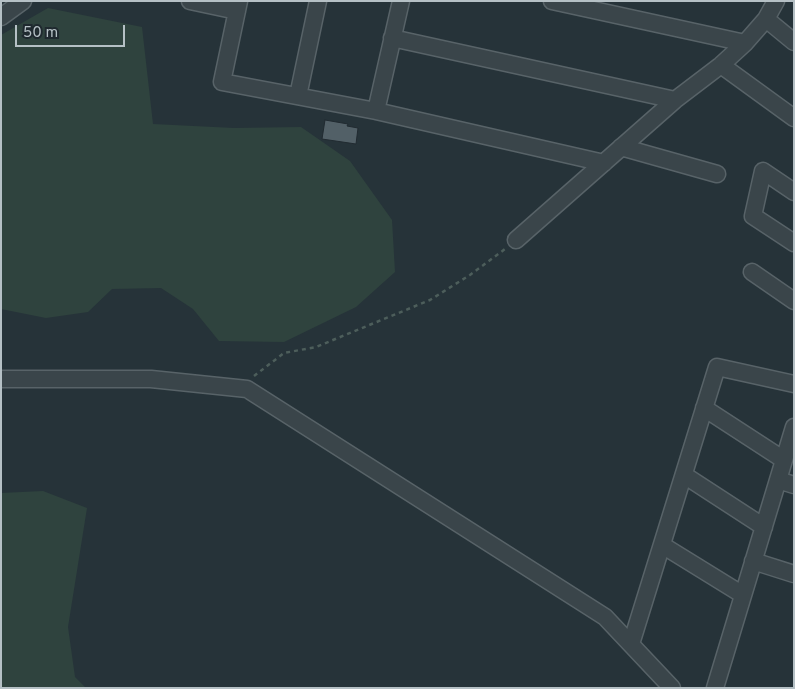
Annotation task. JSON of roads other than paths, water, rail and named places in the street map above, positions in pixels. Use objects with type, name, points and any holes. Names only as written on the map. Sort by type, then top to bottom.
[{"type":"street","points":[[1,17],[23,1]]},
{"type":"street","points":[[190,1],[238,6],[222,82],[376,110],[604,163]]},
{"type":"street","points":[[298,96],[318,1]]},
{"type":"street","points":[[376,110],[401,1]]},
{"type":"street","points":[[552,1],[746,43]]},
{"type":"street","points":[[516,240],[675,100],[721,65],[746,43],[766,19],[776,1]]},
{"type":"street","points":[[766,19],[794,42]]},
{"type":"street","points":[[392,38],[675,100]]},
{"type":"street","points":[[721,65],[794,118]]},
{"type":"street","points":[[621,147],[717,174]]},
{"type":"street","points":[[794,192],[763,171],[753,216],[794,243]]},
{"type":"street","points":[[752,272],[794,301]]},
{"type":"street","points":[[631,644],[717,368],[794,384]]},
{"type":"street","points":[[1,379],[151,379],[247,389],[605,617],[672,688]]},
{"type":"street","points":[[704,408],[784,460]]},
{"type":"street","points":[[715,688],[794,427]]},
{"type":"street","points":[[684,475],[764,527]]},
{"type":"street","points":[[778,480],[794,485]]},
{"type":"street","points":[[662,545],[743,596]]},
{"type":"street","points":[[753,561],[794,574]]}]
